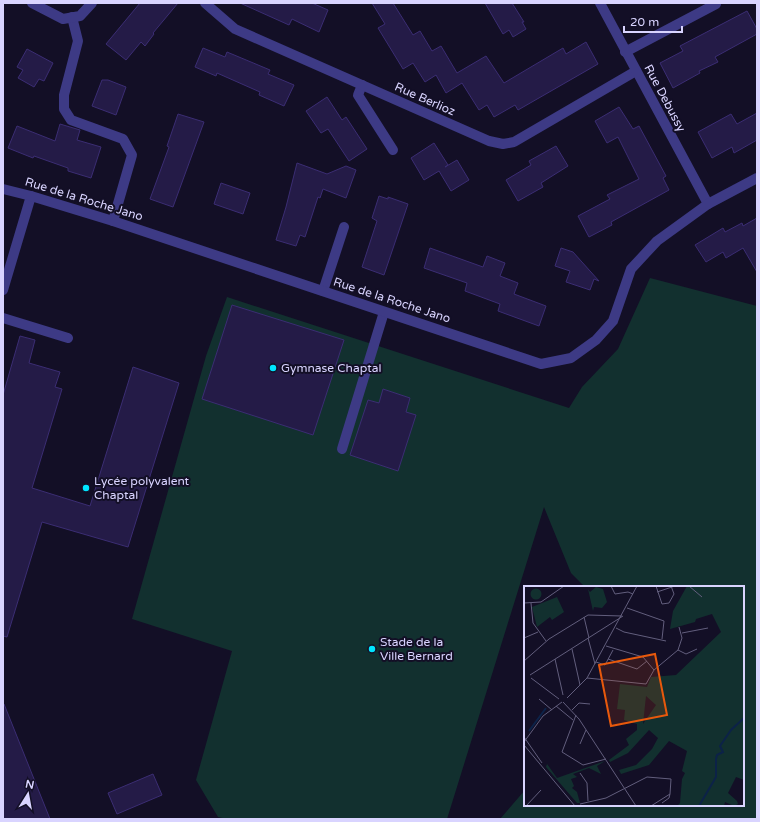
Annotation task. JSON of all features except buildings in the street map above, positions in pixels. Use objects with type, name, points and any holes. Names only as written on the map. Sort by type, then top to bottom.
[{"type":"street","points":[[32,3],[63,19],[80,16],[92,3]]},
{"type":"street","name":"Rue Berlioz","points":[[205,3],[235,29],[489,142],[503,144],[514,142],[636,71]]},
{"type":"street","name":"Rue Debussy","points":[[600,3],[708,204]]},
{"type":"street","points":[[625,52],[716,4]]},
{"type":"street","points":[[72,17],[78,41],[64,95],[64,109],[71,120],[124,140],[132,155],[113,222]]},
{"type":"street","points":[[362,85],[358,95],[393,150]]},
{"type":"street","name":"Rue de la Roche Jano","points":[[3,189],[31,196],[113,222],[541,364],[570,358],[596,340],[613,322],[631,269],[657,241],[708,204],[757,178]]},
{"type":"street","points":[[3,290],[31,196]]},
{"type":"street","points":[[323,291],[344,227]]},
{"type":"street","points":[[342,449],[384,312]]},
{"type":"street","points":[[3,318],[68,338]]},
{"type":"green space","points":[[650,278],[757,306],[757,819],[500,819],[524,791],[524,806],[744,806],[744,586],[584,586],[571,573],[544,507],[447,819],[227,819],[218,817],[196,780],[232,651],[132,619],[206,356],[227,297],[569,408],[582,387],[618,349]]},
{"type":"place","name":"Gymnase Chaptal","points":[[273,368]]},
{"type":"place","name":"Lycée polyvalent Chaptal","points":[[86,488]]},
{"type":"place","name":"Stade de la Ville Bernard","points":[[372,649]]}]
